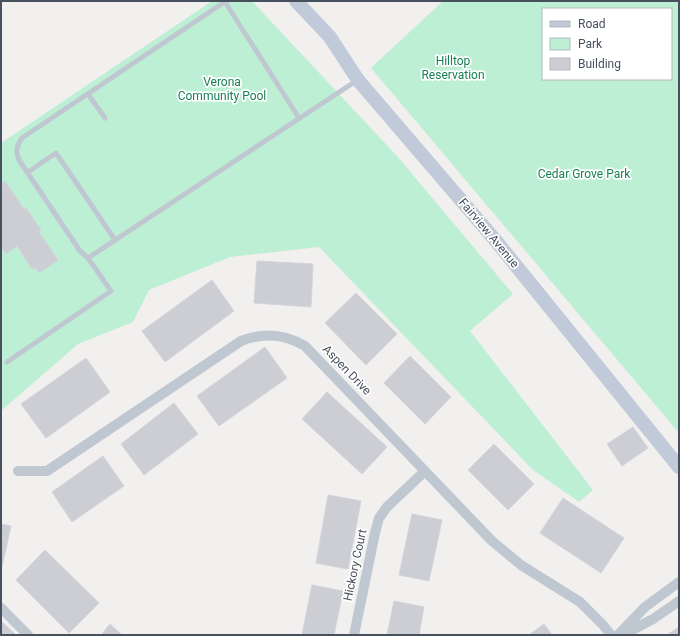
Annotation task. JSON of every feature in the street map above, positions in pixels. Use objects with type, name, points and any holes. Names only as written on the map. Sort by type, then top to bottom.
[{"type":"main road","name":"Fairview Avenue","points":[[296,1],[330,38],[358,80],[496,241],[679,467]]},
{"type":"street","name":"Aspen Drive","points":[[18,471],[47,471],[241,341],[250,337],[268,334],[287,337],[306,346],[492,541],[521,565],[580,602],[611,635]]},
{"type":"street","name":"Hickory Court","points":[[354,635],[379,518],[387,507],[425,471]]},
{"type":"street","points":[[618,635],[645,607],[679,582]]},
{"type":"street","points":[[623,635],[654,619],[679,601]]},
{"type":"street","points":[[1,608],[28,635]]},
{"type":"lane","points":[[7,362],[111,291],[88,258],[80,251],[17,156],[17,148],[22,138],[226,1],[299,118]]},
{"type":"lane","points":[[88,258],[358,80]]},
{"type":"lane","points":[[88,94],[104,118]]},
{"type":"lane","points":[[28,172],[56,153],[115,240]]},
{"type":"green space","name":"Verona Community Pool","points":[[212,1],[252,1],[397,156],[513,294],[470,331],[593,490],[579,502],[533,470],[319,247],[230,257],[149,290],[133,322],[78,344],[1,411],[1,143]]},
{"type":"green space","name":"Cedar Grove Park","points":[[443,1],[679,1],[679,433],[371,68]]},
{"type":"building","points":[[5,181],[24,209],[26,208],[41,230],[39,232],[58,260],[39,273],[35,267],[32,269],[17,246],[6,254],[1,247],[1,184]]},
{"type":"building","points":[[257,261],[313,264],[311,307],[254,303]]},
{"type":"building","points":[[212,280],[234,311],[165,362],[142,331]]},
{"type":"building","points":[[356,293],[397,334],[366,365],[325,323]]},
{"type":"building","points":[[265,347],[287,378],[219,426],[197,396]]},
{"type":"building","points":[[410,356],[451,397],[425,424],[384,383]]},
{"type":"building","points":[[86,358],[110,392],[46,438],[21,404]]},
{"type":"building","points":[[327,392],[387,447],[362,474],[302,419]]},
{"type":"building","points":[[174,403],[198,434],[144,475],[121,444]]},
{"type":"building","points":[[633,427],[648,448],[622,466],[607,444]]},
{"type":"building","points":[[494,444],[534,484],[508,510],[468,470]]},
{"type":"building","points":[[103,456],[124,486],[72,522],[52,492]]},
{"type":"building","points":[[328,495],[361,501],[348,569],[316,563]]},
{"type":"building","points":[[563,498],[624,538],[601,573],[540,533]]},
{"type":"building","points":[[412,514],[442,520],[429,581],[399,575]]},
{"type":"building","points":[[1,524],[11,526],[2,567],[1,566]]},
{"type":"building","points":[[45,550],[99,603],[69,633],[16,580]]},
{"type":"building","points":[[312,585],[343,591],[334,635],[302,635]]},
{"type":"building","points":[[394,601],[424,607],[419,635],[387,635]]},
{"type":"building","points":[[1,621],[16,635],[1,635]]},
{"type":"building","points":[[110,624],[122,635],[101,635]]},
{"type":"building","points":[[544,624],[552,635],[529,635]]},
{"type":"building","points":[[679,627],[679,635],[667,635]]},
{"type":"park label","name":"Hilltop Reservation","points":[[453,68]]}]
